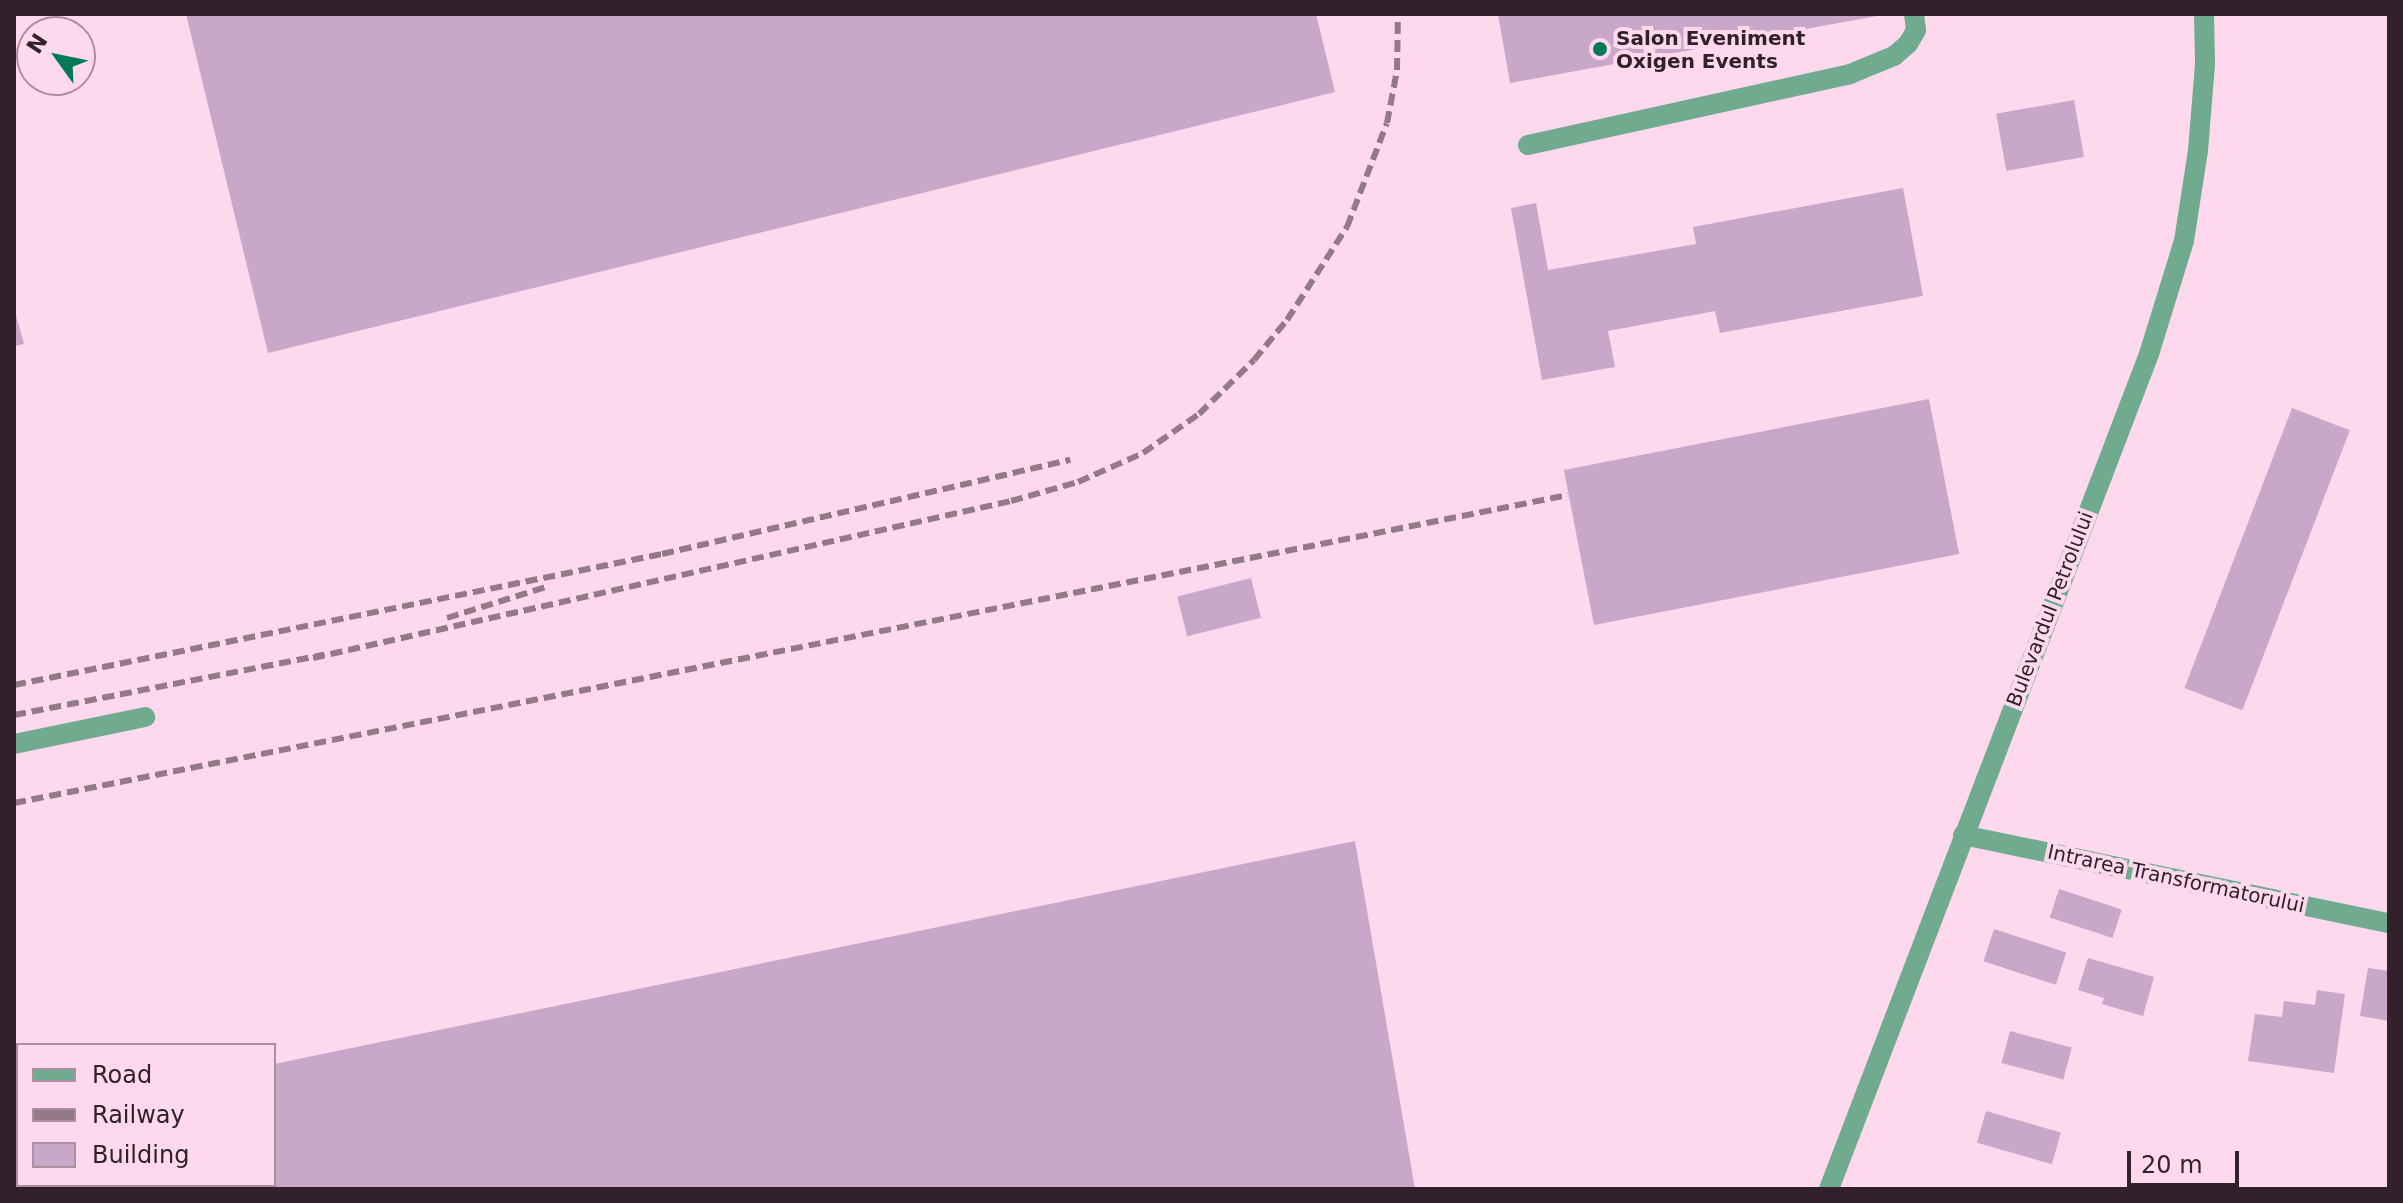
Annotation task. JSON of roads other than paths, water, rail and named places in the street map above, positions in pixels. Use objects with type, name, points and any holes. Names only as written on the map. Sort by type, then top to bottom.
[{"type":"street","points":[[1528,145],[1850,74],[1894,56],[1908,44],[1916,30],[1914,14]]},
{"type":"street","name":"Bulevardul Petrolului","points":[[1829,1189],[2149,354],[2184,241],[2198,151],[2205,64],[2204,14]]},
{"type":"street","points":[[14,744],[145,717]]},
{"type":"street","name":"Intrarea Transformatorului","points":[[1963,835],[2389,923]]},
{"type":"railway","points":[[313,658],[1011,501],[1078,482],[1143,453],[1199,414],[1254,360],[1287,320],[1347,227],[1387,123],[1397,70],[1398,14]]},
{"type":"railway","points":[[14,685],[662,554],[1070,460]]},
{"type":"railway","points":[[14,803],[1568,495]]},
{"type":"railway","points":[[447,618],[546,587]]},
{"type":"railway","points":[[14,715],[324,655]]},
{"type":"place","name":"Salon Eveniment Oxigen Events","points":[[1600,49]]}]
